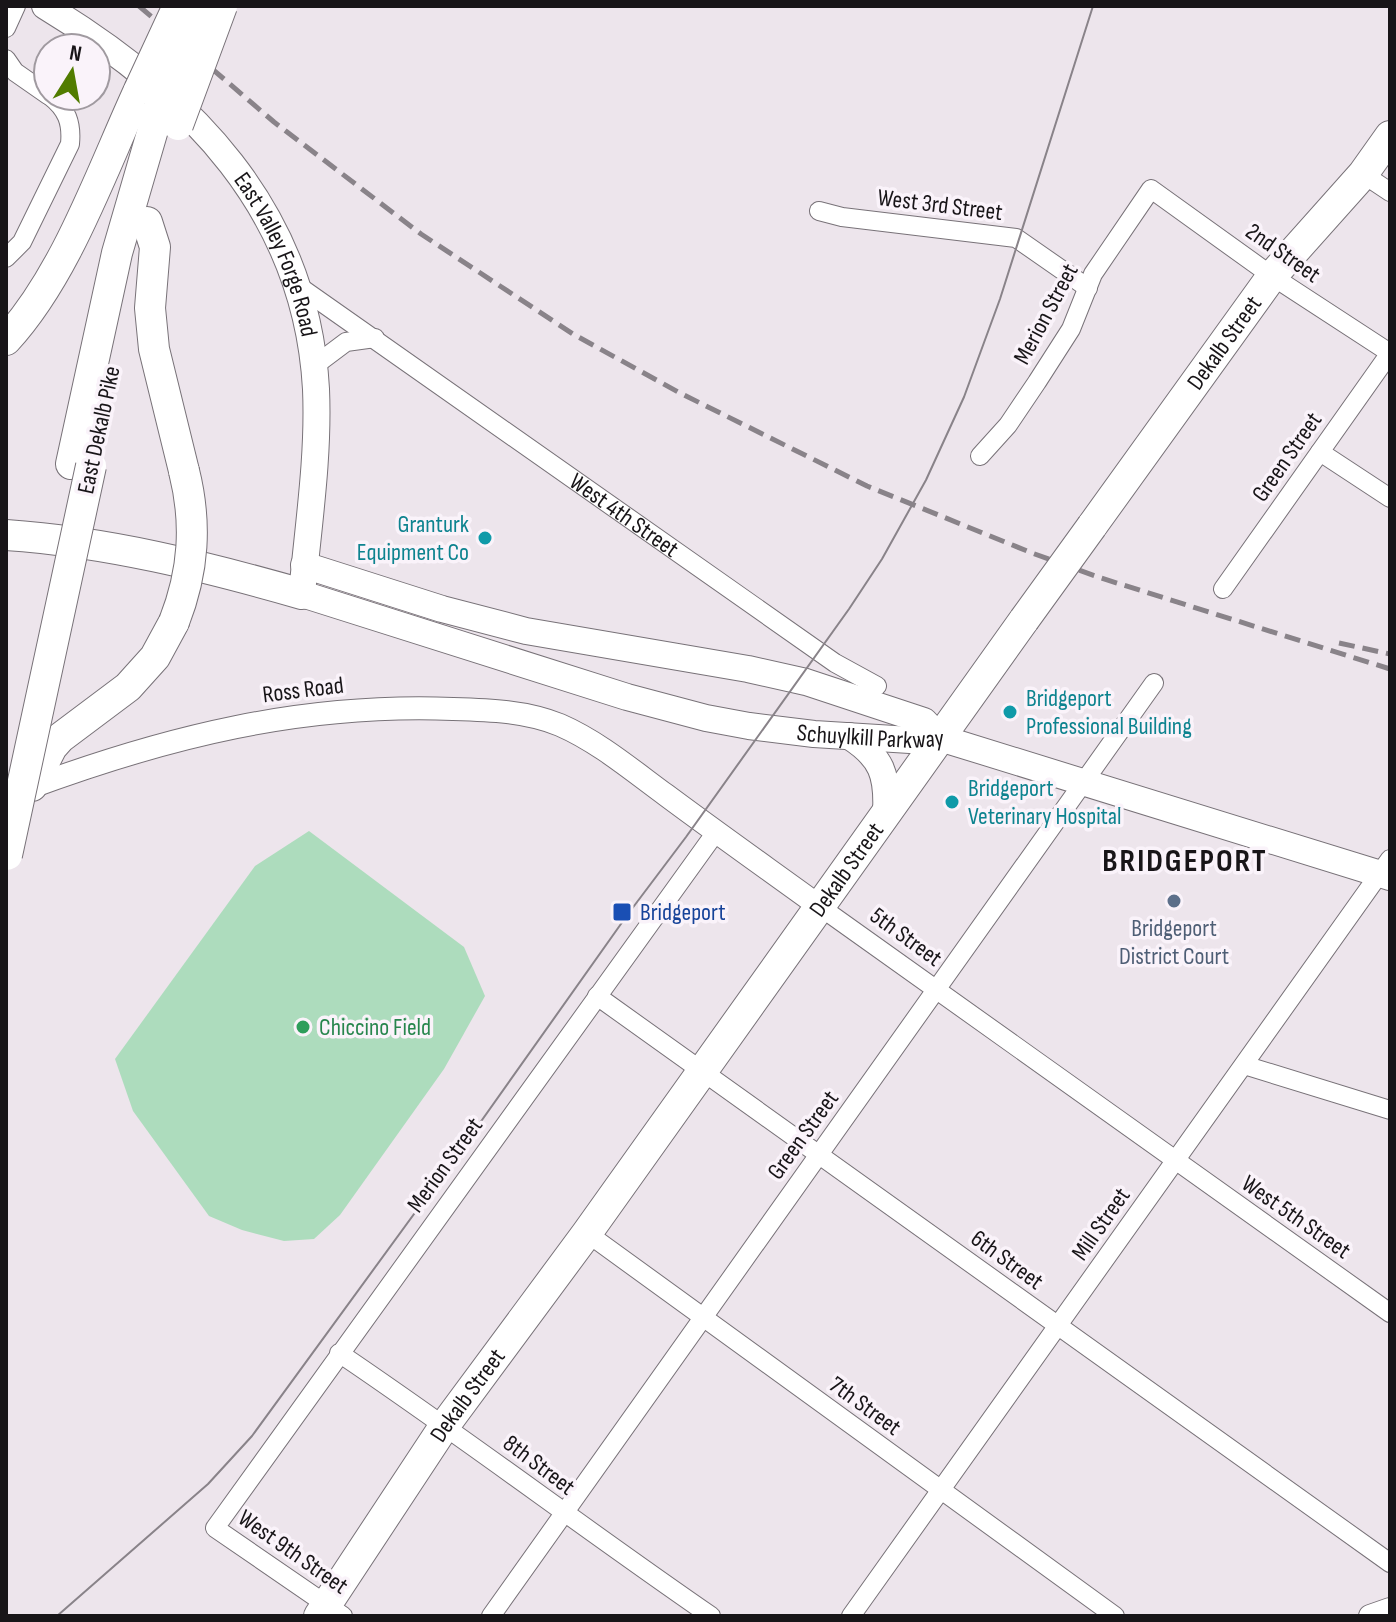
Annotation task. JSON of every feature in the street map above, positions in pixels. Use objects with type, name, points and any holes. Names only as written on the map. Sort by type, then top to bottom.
[{"type":"highway","points":[[6,340],[28,313],[159,108],[178,6]]},
{"type":"highway","name":"East Dekalb Pike","points":[[7,859],[81,465],[117,253],[159,108],[198,6]]},
{"type":"highway","name":"East Dekalb Pike","points":[[6,765],[81,465],[147,222],[159,108],[222,6]]},
{"type":"highway","name":"Dekalb Street","points":[[329,1612],[445,1425],[587,1233],[1272,276],[1363,174],[1390,136]]},
{"type":"highway","points":[[19,791],[60,738],[128,687],[155,657],[174,622],[188,580],[193,536],[189,491],[154,349],[150,308],[155,247],[147,222]]},
{"type":"highway","points":[[6,535],[93,545],[303,580]]},
{"type":"main road","name":"East Valley Forge Road","points":[[45,6],[143,73],[212,138],[262,207],[287,257],[297,285],[314,366],[315,446],[303,580]]},
{"type":"main road","name":"Schuylkill Parkway","points":[[303,580],[667,709],[749,726],[910,740],[940,738]]},
{"type":"main road","name":"Schuylkill Parkway","points":[[303,580],[442,609],[526,631],[806,682],[924,721],[940,738]]},
{"type":"main road","points":[[849,736],[869,751],[881,767],[886,786],[886,813]]},
{"type":"main road","points":[[940,738],[1387,870]]},
{"type":"street","points":[[6,28],[16,6]]},
{"type":"street","points":[[6,59],[15,72],[32,84]]},
{"type":"street","points":[[6,258],[22,242],[70,144],[66,112]]},
{"type":"street","points":[[1363,174],[1390,192]]},
{"type":"street","name":"2nd Street","points":[[1151,189],[1272,276],[1390,353]]},
{"type":"street","name":"Merion Street","points":[[980,456],[1001,435],[1071,329],[1093,274],[1151,189]]},
{"type":"street","name":"West 3rd Street","points":[[819,211],[842,217],[1016,238],[1088,288]]},
{"type":"street","name":"West 4th Street","points":[[297,285],[835,663],[877,686]]},
{"type":"street","points":[[314,366],[346,342],[375,338]]},
{"type":"street","name":"Green Street","points":[[1223,589],[1390,353]]},
{"type":"street","points":[[1320,452],[1390,498]]},
{"type":"street","name":"Green Street","points":[[491,1616],[1154,683]]},
{"type":"street","name":"Ross Road","points":[[19,791],[108,759],[208,731],[273,719],[367,709],[425,708],[517,713],[561,726],[608,753]]},
{"type":"street","name":"5th Street","points":[[608,753],[1175,1161]]},
{"type":"street","name":"Merion Street","points":[[215,1528],[716,832]]},
{"type":"street","name":"Mill Street","points":[[851,1616],[1387,870]]},
{"type":"street","name":"6th Street","points":[[597,996],[1390,1563]]},
{"type":"street","points":[[1244,1065],[1390,1110]]},
{"type":"street","name":"West 5th Street","points":[[1175,1161],[1390,1313]]},
{"type":"street","name":"7th Street","points":[[587,1233],[1115,1616]]},
{"type":"street","name":"8th Street","points":[[339,1353],[445,1425],[565,1515],[711,1616]]},
{"type":"street","name":"West 9th Street","points":[[215,1528],[329,1612]]},
{"type":"street","points":[[1370,1616],[1390,1609]]},
{"type":"green space","name":"Chiccino Field","points":[[309,831],[464,947],[485,996],[444,1069],[340,1215],[314,1239],[284,1241],[242,1230],[209,1216],[133,1111],[115,1059],[255,866]]},
{"type":"tram line","points":[[57,1616],[208,1484],[252,1436],[686,837],[882,559],[926,480],[964,397],[1000,299],[1093,6]]},
{"type":"railway","points":[[139,6],[274,122],[421,234],[573,334],[680,393],[867,486],[1032,553],[1101,578],[1390,669]]},
{"type":"railway","points":[[1339,643],[1390,654]]},
{"type":"place","name":"Granturk Equipment Co","points":[[485,538]]},
{"type":"place","name":"Bridgeport Professional Building","points":[[1010,712]]},
{"type":"place","name":"Bridgeport Veterinary Hospital","points":[[952,802]]},
{"type":"place","name":"Bridgeport District Court","points":[[1174,901]]},
{"type":"place","name":"Bridgeport","points":[[622,912]]},
{"type":"place","name":"Chiccino Field","points":[[303,1027]]},
{"type":"district","name":"BRIDGEPORT","points":[[1185,861]]}]
